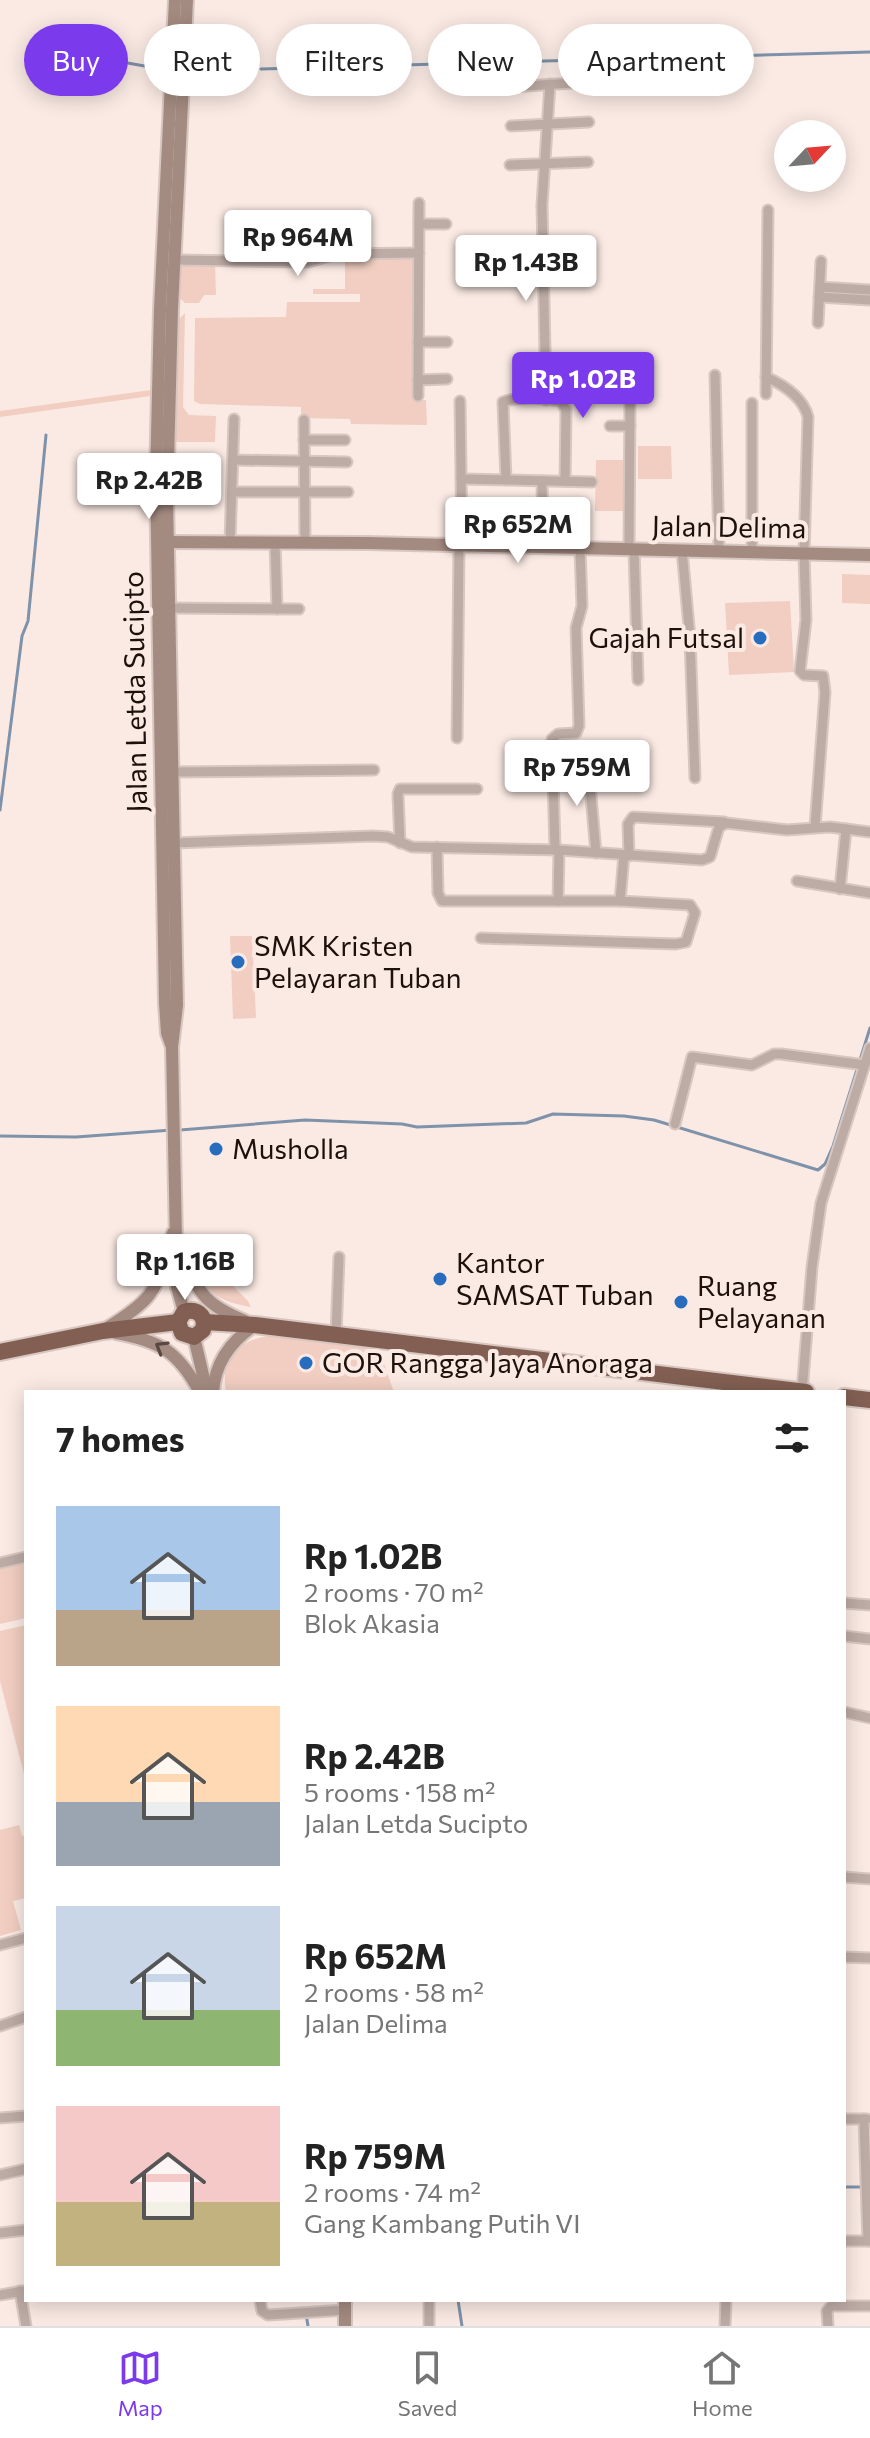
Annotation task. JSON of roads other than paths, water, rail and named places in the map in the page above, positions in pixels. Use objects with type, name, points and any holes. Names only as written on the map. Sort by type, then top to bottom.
[{"type":"highway","points":[[0,1352],[197,1312],[204,1322],[203,1330],[194,1337],[182,1333],[181,1317]]},
{"type":"highway","points":[[204,1322],[336,1335],[684,1385],[770,1390]]},
{"type":"highway","points":[[846,1397],[870,1400]]},
{"type":"main road","name":"Jalan Letda Sucipto","points":[[175,0],[176,24]]},
{"type":"main road","name":"Jalan Letda Sucipto","points":[[184,24],[187,0]]},
{"type":"main road","name":"Jalan Letda Sucipto","points":[[166,309],[175,260],[178,96]]},
{"type":"main road","name":"Jalan Letda Sucipto","points":[[172,1047],[167,1033],[165,1003],[161,542],[166,309],[178,96]]},
{"type":"main road","name":"Jalan Letda Sucipto","points":[[161,542],[168,608],[177,1005],[172,1047],[175,1226],[181,1317]]},
{"type":"main road","name":"Jalan Delima","points":[[161,542],[305,542],[870,555]]},
{"type":"main road","points":[[175,1226],[199,1291],[223,1311],[255,1325]]},
{"type":"main road","points":[[103,1331],[141,1306],[154,1291],[175,1226]]},
{"type":"main road","points":[[211,1390],[216,1371],[228,1349],[255,1325]]},
{"type":"main road","points":[[103,1331],[143,1338],[162,1346],[188,1371],[199,1390]]},
{"type":"main road","points":[[194,1337],[209,1390]]},
{"type":"main road","points":[[345,2326],[346,2303]]},
{"type":"street","points":[[546,400],[542,205],[550,84]]},
{"type":"street","points":[[542,85],[558,84]]},
{"type":"street","points":[[511,126],[589,122]]},
{"type":"street","points":[[510,165],[588,162]]},
{"type":"street","points":[[418,396],[419,203]]},
{"type":"street","points":[[766,394],[768,210]]},
{"type":"street","points":[[419,224],[446,224]]},
{"type":"street","points":[[175,260],[308,262],[336,254],[419,253]]},
{"type":"street","points":[[818,323],[821,261]]},
{"type":"street","points":[[819,292],[870,290]]},
{"type":"street","points":[[819,292],[870,300]]},
{"type":"street","points":[[418,342],[447,342]]},
{"type":"street","points":[[715,375],[719,551]]},
{"type":"street","points":[[766,377],[793,394],[808,414],[804,553],[806,620],[801,672],[804,675],[821,675],[825,684],[815,827]]},
{"type":"street","points":[[418,380],[447,379]]},
{"type":"street","points":[[506,480],[503,402],[512,399],[559,400],[566,407],[565,481]]},
{"type":"street","points":[[457,738],[460,401]]},
{"type":"street","points":[[630,402],[638,680]]},
{"type":"street","points":[[752,403],[752,552]]},
{"type":"street","points":[[230,542],[234,419]]},
{"type":"street","points":[[304,420],[305,542]]},
{"type":"street","points":[[610,426],[630,426]]},
{"type":"street","points":[[304,440],[345,440]]},
{"type":"street","points":[[233,460],[347,462]]},
{"type":"street","points":[[461,479],[592,482]]},
{"type":"street","points":[[542,481],[543,547]]},
{"type":"street","points":[[232,492],[348,492]]},
{"type":"street","points":[[275,542],[277,609]]},
{"type":"street","points":[[558,901],[554,736],[575,733],[579,726],[576,628],[582,606],[580,548]]},
{"type":"street","points":[[682,550],[695,778]]},
{"type":"street","points":[[168,608],[299,609]]},
{"type":"street","points":[[588,762],[596,853]]},
{"type":"street","points":[[172,772],[374,770]]},
{"type":"street","points":[[400,843],[400,789],[477,789]]},
{"type":"street","points":[[620,901],[628,824],[633,817],[787,830],[815,827],[870,832]]},
{"type":"street","points":[[174,843],[383,837],[400,843],[437,847],[557,850],[706,860],[712,852],[719,827],[728,823]]},
{"type":"street","points":[[840,889],[846,829]]},
{"type":"street","points":[[437,847],[438,893],[442,901],[620,901],[690,905],[695,913],[688,940],[676,944],[481,938]]},
{"type":"street","points":[[797,881],[870,893]]},
{"type":"street","points":[[804,1390],[812,1267],[821,1203],[861,1065],[870,1048]]},
{"type":"street","points":[[675,1124],[690,1058],[695,1056],[755,1064],[777,1053],[861,1065]]},
{"type":"street","points":[[336,1335],[339,1257]]},
{"type":"street","points":[[0,1563],[24,1557]]},
{"type":"street","points":[[846,1603],[870,1605]]},
{"type":"street","points":[[846,1636],[870,1639]]},
{"type":"street","points":[[846,1712],[870,1718]]},
{"type":"street","points":[[846,1877],[870,1879]]},
{"type":"street","points":[[0,1945],[24,1939]]},
{"type":"street","points":[[846,1957],[870,1958]]},
{"type":"street","points":[[0,2026],[24,2017]]},
{"type":"street","points":[[0,2118],[24,2116]]},
{"type":"street","points":[[846,2119],[867,2119],[869,2241],[846,2241]]},
{"type":"street","points":[[0,2175],[24,2169]]},
{"type":"street","points":[[0,2233],[24,2230]]},
{"type":"street","points":[[0,2295],[23,2291],[26,2326]]},
{"type":"street","points":[[260,2302],[266,2314],[306,2313],[346,2303]]},
{"type":"street","points":[[429,2302],[429,2326]]},
{"type":"street","points":[[725,2326],[726,2302]]},
{"type":"street","points":[[828,2326],[829,2307],[870,2306]]},
{"type":"waterway","points":[[261,69],[870,52]]},
{"type":"waterway","points":[[128,63],[144,66]]},
{"type":"waterway","points":[[0,810],[22,636],[28,621],[46,435]]},
{"type":"waterway","points":[[180,1130],[305,1120],[417,1127],[526,1123],[553,1114],[624,1116],[654,1120],[818,1170],[825,1164],[833,1146],[870,1028]]},
{"type":"waterway","points":[[0,1136],[76,1137],[172,1130]]},
{"type":"waterway","points":[[846,2187],[864,2187]]},
{"type":"waterway","points":[[458,2302],[462,2326]]},
{"type":"waterway","points":[[306,2314],[308,2326]]},
{"type":"place","name":"Gajah Futsal","points":[[760,638]]},
{"type":"place","name":"SMK Kristen Pelayaran Tuban","points":[[238,962]]},
{"type":"place","name":"Musholla","points":[[216,1149]]},
{"type":"place","name":"Kantor SAMSAT Tuban","points":[[440,1279]]},
{"type":"place","name":"Ruang Pelayanan","points":[[681,1302]]},
{"type":"place","name":"GOR Rangga Jaya Anoraga","points":[[306,1363]]}]
